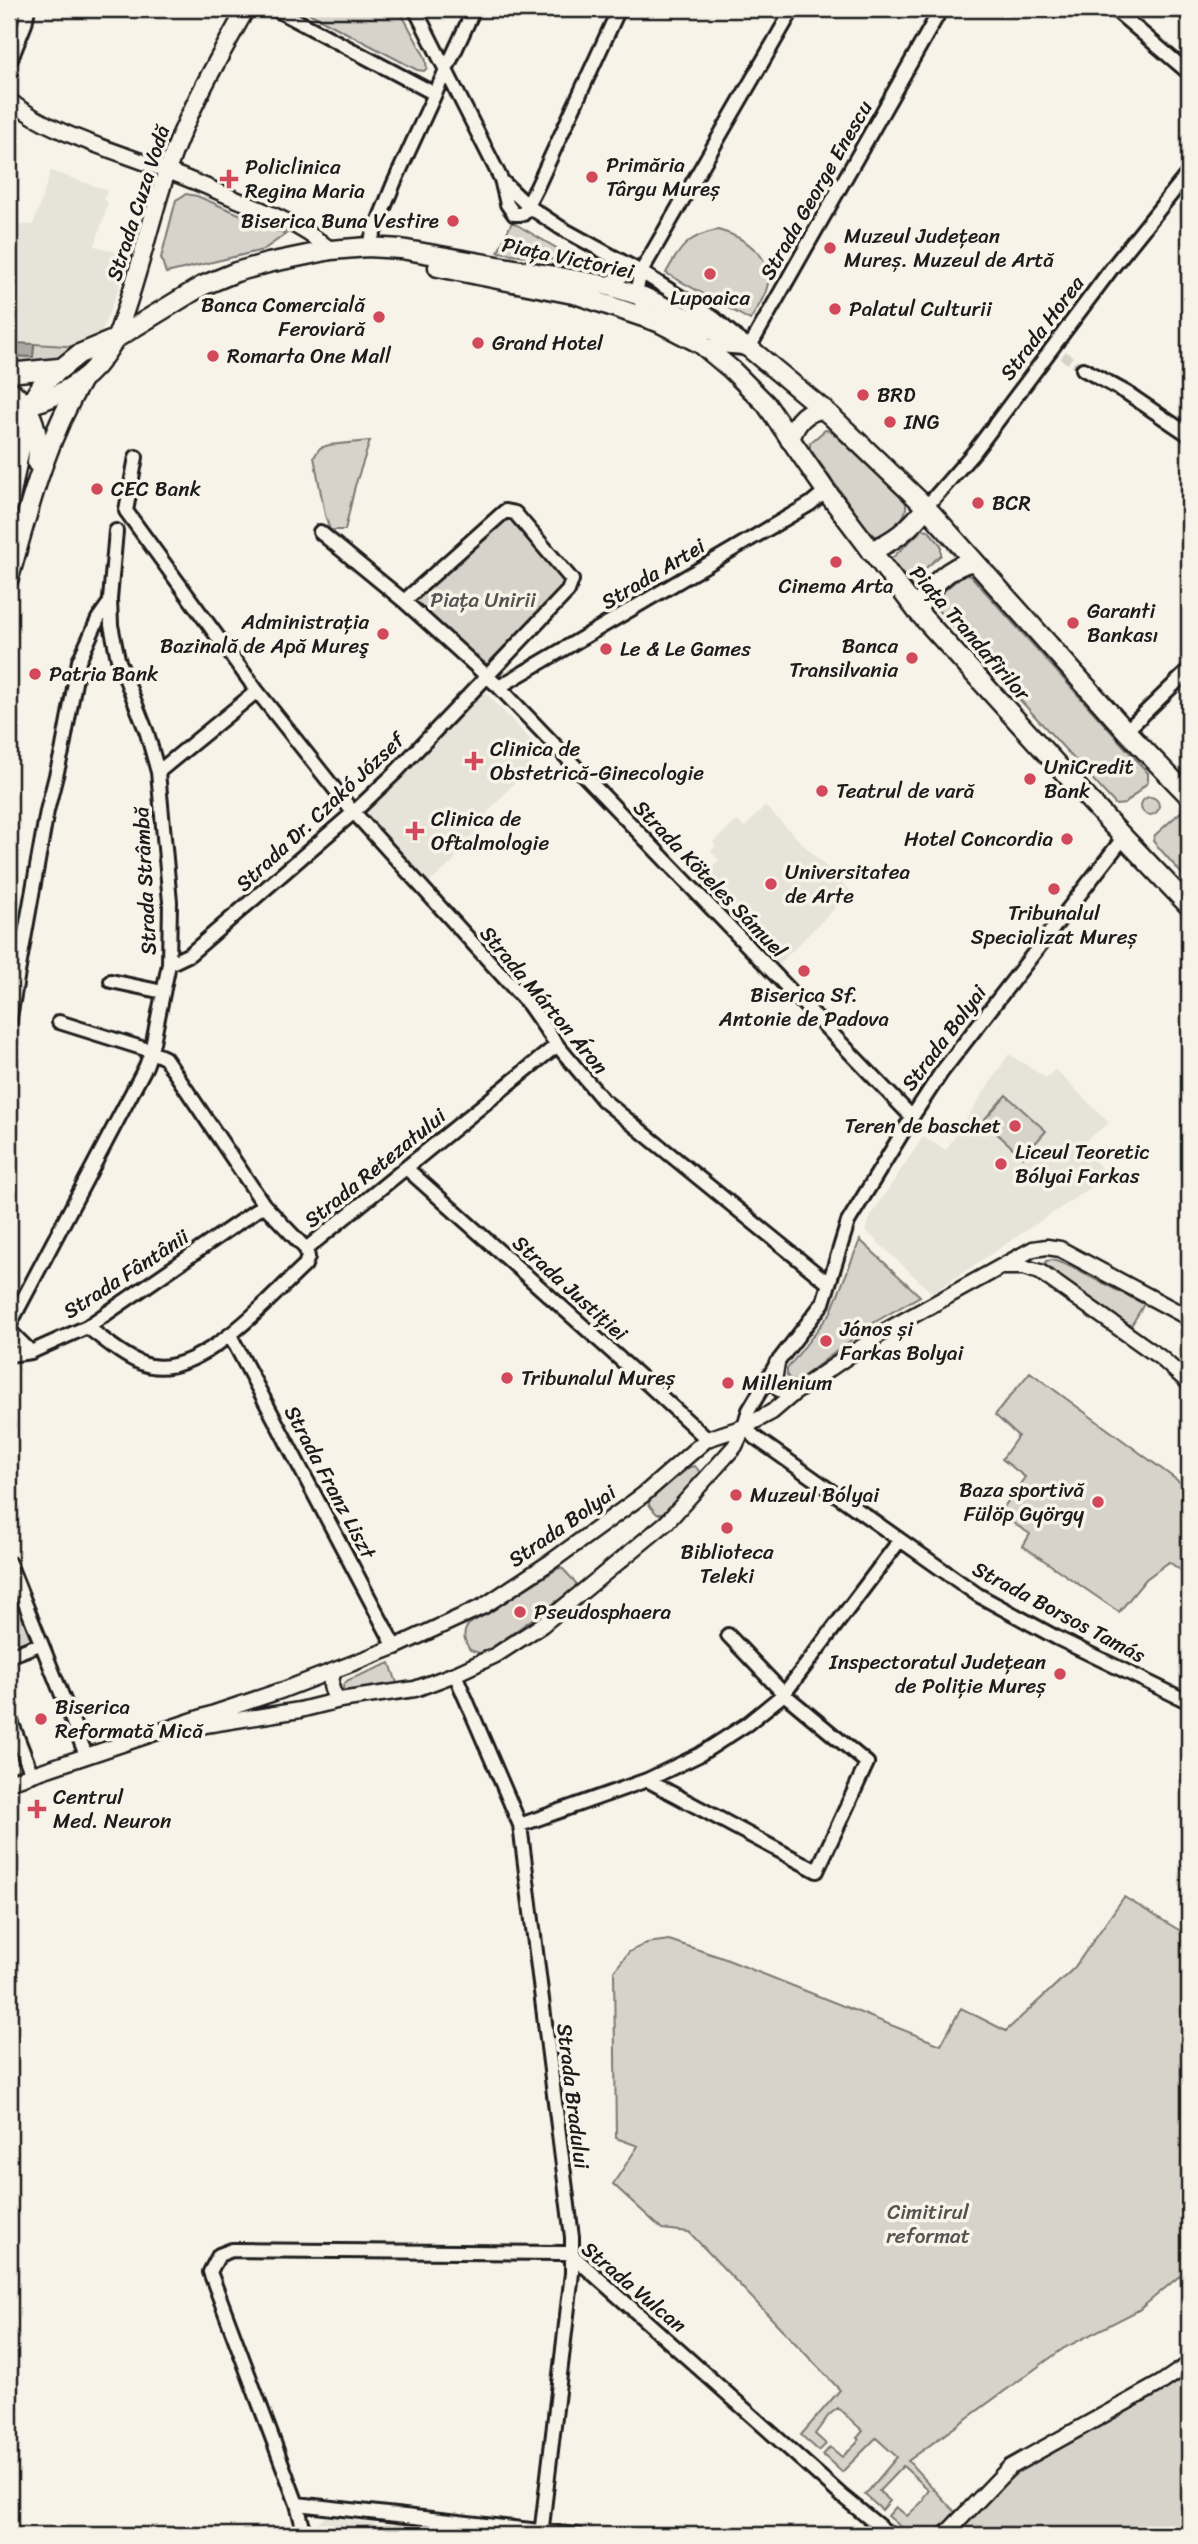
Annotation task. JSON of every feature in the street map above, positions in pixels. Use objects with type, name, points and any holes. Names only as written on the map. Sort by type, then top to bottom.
[{"type":"main road","name":"Strada Cuza Vodă","points":[[115,339],[126,313],[167,170],[185,123],[246,9]]},
{"type":"main road","name":"Piața Victoriei","points":[[63,367],[79,354],[115,339],[202,286],[268,263],[331,250],[368,247],[401,249],[605,285],[639,296],[749,348]]},
{"type":"main road","name":"Piața Victoriei","points":[[368,247],[400,260],[578,295],[645,317],[701,344],[737,374]]},
{"type":"main road","name":"Piața Victoriei","points":[[28,407],[83,378],[96,367],[115,339]]},
{"type":"main road","points":[[749,348],[824,409],[926,507],[1126,731],[1189,796]]},
{"type":"main road","points":[[9,373],[63,367]]},
{"type":"main road","points":[[9,494],[28,407],[43,383],[63,367]]},
{"type":"main road","name":"Piața Trandafirilor","points":[[737,374],[766,404],[870,551],[918,611],[1189,906]]},
{"type":"main road","points":[[9,578],[34,487],[51,440],[83,378]]},
{"type":"main road","points":[[9,390],[28,407],[37,430],[38,453],[34,487]]},
{"type":"main road","points":[[9,407],[28,407]]},
{"type":"main road","points":[[790,440],[794,427],[802,417],[815,410],[824,409]]},
{"type":"main road","points":[[870,551],[886,545],[902,533],[926,507]]},
{"type":"main road","points":[[918,611],[934,586],[949,572],[960,564],[974,561]]},
{"type":"street","points":[[9,64],[28,9]]},
{"type":"street","points":[[275,9],[435,94]]},
{"type":"street","points":[[415,9],[500,179],[528,206],[714,318],[749,348]]},
{"type":"street","points":[[368,247],[376,223],[474,9]]},
{"type":"street","points":[[528,206],[619,9]]},
{"type":"street","points":[[645,317],[637,288],[641,272],[793,9]]},
{"type":"street","name":"Strada George Enescu","points":[[749,348],[941,9]]},
{"type":"street","points":[[1114,9],[1189,73]]},
{"type":"street","points":[[9,100],[24,113],[88,142],[167,170],[289,221],[331,250]]},
{"type":"street","name":"Strada Horea","points":[[926,507],[975,451],[1112,268],[1189,172]]},
{"type":"street","points":[[605,285],[630,272],[641,272]]},
{"type":"street","points":[[701,344],[749,348]]},
{"type":"street","points":[[1083,369],[1127,393],[1189,435]]},
{"type":"street","name":"Strada Márton Áron","points":[[136,457],[127,511],[257,691],[354,812],[529,1005],[557,1045],[603,1100],[828,1283]]},
{"type":"street","name":"Strada Artei","points":[[499,687],[802,508],[826,491]]},
{"type":"street","points":[[404,601],[501,512],[515,513],[571,576],[572,583],[568,591],[486,676]]},
{"type":"street","name":"Strada Strâmbă","points":[[9,1328],[151,1052],[169,964],[170,902],[158,772],[147,733],[118,659],[111,625],[110,602],[117,531]]},
{"type":"street","name":"Strada Köteles Sámuel","points":[[320,532],[404,601],[499,687],[912,1117]]},
{"type":"street","name":"Strada Strâmbă","points":[[9,1023],[10,1005],[44,824],[62,752],[79,661],[98,619],[110,602]]},
{"type":"street","points":[[1126,731],[1189,670]]},
{"type":"street","name":"Strada Dr. Czakó József","points":[[169,964],[190,954],[354,812],[486,676]]},
{"type":"street","points":[[158,772],[257,691]]},
{"type":"street","name":"Strada Bolyai","points":[[149,1734],[415,1689],[455,1674],[496,1655],[542,1625],[667,1522],[734,1446],[749,1410],[777,1363],[823,1303],[848,1222],[941,1073],[1124,837]]},
{"type":"street","points":[[111,982],[163,992]]},
{"type":"street","points":[[59,1022],[165,1058],[264,1205],[306,1250]]},
{"type":"street","name":"Strada Retezatului","points":[[87,1327],[142,1364],[162,1367],[182,1363],[230,1335],[305,1265],[308,1257],[306,1250],[557,1045]]},
{"type":"street","name":"Strada Justiției","points":[[406,1168],[707,1440]]},
{"type":"street","name":"Strada Fântânii","points":[[31,1352],[87,1327],[264,1205]]},
{"type":"street","name":"Strada Bolyai","points":[[149,1734],[219,1712],[395,1647],[495,1599],[643,1495],[707,1440],[744,1427],[772,1412],[793,1394],[885,1331],[1033,1249],[1060,1249],[1189,1318]]},
{"type":"street","points":[[1000,1267],[1023,1267],[1040,1272],[1161,1358],[1189,1383]]},
{"type":"street","points":[[9,1299],[23,1301]]},
{"type":"street","points":[[9,1328],[31,1352]]},
{"type":"street","name":"Strada Franz Liszt","points":[[230,1335],[395,1647]]},
{"type":"street","points":[[9,1355],[31,1352]]},
{"type":"street","points":[[777,1363],[774,1381],[779,1389],[793,1394]]},
{"type":"street","name":"Strada Borsos Tamás","points":[[744,1427],[978,1595],[1187,1702]]},
{"type":"street","points":[[707,1440],[713,1469]]},
{"type":"street","points":[[520,1825],[647,1780],[699,1755],[747,1724],[784,1694],[900,1540]]},
{"type":"street","points":[[9,1563],[86,1755]]},
{"type":"street","points":[[647,1780],[817,1871],[867,1763],[784,1694],[728,1635]]},
{"type":"street","points":[[9,1656],[40,1644]]},
{"type":"street","points":[[335,1670],[331,1685],[340,1700]]},
{"type":"street","name":"Strada Bradului","points":[[455,1674],[520,1825],[572,2255],[541,2533]]},
{"type":"street","points":[[9,1716],[32,1774]]},
{"type":"street","points":[[9,1782],[149,1734]]},
{"type":"street","name":"Strada Vulcan","points":[[297,2504],[210,2272],[219,2255],[232,2250],[557,2253],[572,2255],[842,2496],[890,2535]]},
{"type":"street","points":[[945,2535],[1010,2467],[1189,2364]]},
{"type":"street","points":[[305,2535],[297,2504],[576,2535]]},
{"type":"shaded area","points":[[9,9],[27,9],[9,56]]},
{"type":"shaded area","points":[[51,171],[107,190],[104,200],[108,202],[95,246],[127,255],[119,288],[100,335],[84,347],[9,343],[9,224],[33,225]]},
{"type":"shaded area","points":[[14,343],[34,344],[33,357],[13,356]]},
{"type":"shaded area","name":"Clinica de Obstetrică-Ginecologie","points":[[484,691],[542,752],[489,811],[452,863],[428,884],[363,813]]},
{"type":"shaded area","name":"Universitatea de Arte","points":[[765,806],[851,892],[778,965],[697,881],[719,860],[711,851],[716,846],[713,842],[737,821],[745,827]]},
{"type":"shaded area","name":"Liceul Teoretic Bólyai Farkas","points":[[1009,1054],[1046,1078],[1055,1069],[1109,1123],[1085,1141],[1085,1146],[1107,1177],[932,1293],[865,1230],[873,1212],[923,1137],[946,1150]]},
{"type":"shaded area","points":[[325,2517],[375,2523],[377,2535],[316,2535],[318,2522]]},
{"type":"green space","points":[[301,9],[399,9],[425,57],[427,68],[424,71],[417,70]]},
{"type":"green space","points":[[186,194],[197,196],[286,234],[263,250],[166,273],[161,258],[176,200]]},
{"type":"green space","points":[[512,222],[584,264],[498,252]]},
{"type":"green space","points":[[718,230],[748,244],[763,259],[767,269],[766,291],[750,320],[666,273],[676,256],[692,239]]},
{"type":"green space","points":[[9,343],[14,343],[14,356],[33,357],[34,344],[84,347],[48,360],[9,364]]},
{"type":"green space","points":[[825,430],[831,431],[905,501],[902,518],[888,532],[877,537],[871,534],[810,449],[810,443]]},
{"type":"green space","points":[[370,441],[355,486],[345,530],[330,530],[314,457],[320,448],[329,445]]},
{"type":"green space","name":"Piața Unirii","points":[[505,511],[572,580],[486,676],[404,601]]},
{"type":"green space","points":[[923,529],[928,530],[941,545],[941,555],[913,579],[908,580],[891,559]]},
{"type":"green space","points":[[964,574],[971,576],[1148,773],[1148,782],[1125,804],[1116,805],[935,607],[938,596]]},
{"type":"green space","points":[[1150,797],[1156,800],[1159,806],[1156,812],[1150,815],[1144,812],[1141,806],[1144,800]]},
{"type":"green space","points":[[1183,810],[1189,812],[1189,882],[1153,841],[1155,835]]},
{"type":"green space","name":"Teren de baschet","points":[[1006,1095],[1046,1131],[1023,1157],[983,1121]]},
{"type":"green space","points":[[860,1240],[920,1296],[875,1322],[800,1379],[793,1381],[787,1376],[787,1369],[831,1312]]},
{"type":"green space","points":[[1052,1260],[1144,1304],[1131,1326],[1049,1270],[1045,1264],[1046,1261]]},
{"type":"green space","name":"Baza sportivă Fülöp György","points":[[1030,1372],[1189,1489],[1189,1576],[1169,1562],[1146,1579],[1119,1612],[1023,1546],[1030,1534],[999,1514],[1025,1477],[1002,1459],[1018,1436],[995,1415]]},
{"type":"green space","points":[[695,1466],[702,1475],[700,1480],[664,1514],[657,1514],[649,1505],[649,1499],[690,1467]]},
{"type":"green space","points":[[559,1568],[576,1583],[575,1588],[482,1654],[470,1650],[464,1638],[468,1625]]},
{"type":"green space","points":[[9,1578],[38,1650],[9,1662]]},
{"type":"green space","points":[[390,1663],[398,1686],[344,1694],[343,1685],[348,1680]]},
{"type":"green space","name":"Cimitirul reformat","points":[[1124,1897],[1189,1936],[1189,2268],[1139,2310],[1064,2348],[908,2461],[955,2512],[934,2535],[911,2535],[888,2516],[896,2507],[907,2516],[924,2500],[929,2490],[903,2466],[879,2491],[890,2501],[882,2510],[865,2495],[897,2457],[876,2438],[842,2472],[823,2455],[830,2447],[842,2457],[859,2440],[857,2438],[863,2431],[838,2408],[829,2415],[815,2434],[826,2444],[819,2451],[801,2435],[840,2390],[689,2232],[662,2229],[613,2184],[638,2146],[616,2138],[614,1971],[629,1952],[647,1943],[669,1940],[723,1958],[941,2045],[961,2008],[1006,2031],[1074,1968]]},
{"type":"green space","points":[[1189,2375],[1189,2535],[956,2535],[1001,2487],[1032,2462],[1152,2398]]},
{"type":"tunnel","points":[[1063,355],[1077,365]]},
{"type":"place","name":"Primăria Târgu Mureș","points":[[592,177]]},
{"type":"place","name":"Policlinica Regina Maria","points":[[229,179]]},
{"type":"place","name":"Biserica Buna Vestire","points":[[453,221]]},
{"type":"place","name":"Muzeul Județean Mureș. Muzeul de Artă","points":[[830,248]]},
{"type":"place","name":"Lupoaica","points":[[710,274]]},
{"type":"place","name":"Palatul Culturii","points":[[835,309]]},
{"type":"place","name":"Banca Comercială Feroviară","points":[[379,317]]},
{"type":"place","name":"Grand Hotel","points":[[478,343]]},
{"type":"place","name":"Romarta One Mall","points":[[213,356]]},
{"type":"place","name":"BRD","points":[[863,395]]},
{"type":"place","name":"ING","points":[[890,422]]},
{"type":"place","name":"CEC Bank","points":[[97,489]]},
{"type":"place","name":"BCR","points":[[978,503]]},
{"type":"place","name":"Cinema Arta","points":[[836,562]]},
{"type":"place","name":"Garanti Bankası","points":[[1073,623]]},
{"type":"place","name":"Administrația Bazinală de Apă Mureş","points":[[383,634]]},
{"type":"place","name":"Le & Le Games","points":[[606,649]]},
{"type":"place","name":"Banca Transilvania","points":[[912,658]]},
{"type":"place","name":"Patria Bank","points":[[35,674]]},
{"type":"place","name":"Clinica de Obstetrică-Ginecologie","points":[[474,761]]},
{"type":"place","name":"UniCredit Bank","points":[[1030,779]]},
{"type":"place","name":"Teatrul de vară","points":[[822,791]]},
{"type":"place","name":"Clinica de Oftalmologie","points":[[415,831]]},
{"type":"place","name":"Hotel Concordia","points":[[1067,839]]},
{"type":"place","name":"Universitatea de Arte","points":[[771,884]]},
{"type":"place","name":"Tribunalul Specializat Mureș","points":[[1054,889]]},
{"type":"place","name":"Biserica Sf. Antonie de Padova","points":[[804,971]]},
{"type":"place","name":"Teren de baschet","points":[[1015,1126]]},
{"type":"place","name":"Liceul Teoretic Bólyai Farkas","points":[[1001,1164]]},
{"type":"place","name":"János și Farkas Bolyai","points":[[826,1341]]},
{"type":"place","name":"Tribunalul Mureș","points":[[507,1378]]},
{"type":"place","name":"Millenium","points":[[728,1383]]},
{"type":"place","name":"Muzeul Bólyai","points":[[736,1495]]},
{"type":"place","name":"Baza sportivă Fülöp György","points":[[1098,1502]]},
{"type":"place","name":"Biblioteca Teleki","points":[[727,1528]]},
{"type":"place","name":"Pseudosphaera","points":[[520,1612]]},
{"type":"place","name":"Inspectoratul Județean de Poliție Mureș","points":[[1060,1674]]},
{"type":"place","name":"Biserica Reformată Mică","points":[[41,1719]]},
{"type":"place","name":"Centrul Med. Neuron","points":[[37,1809]]}]
